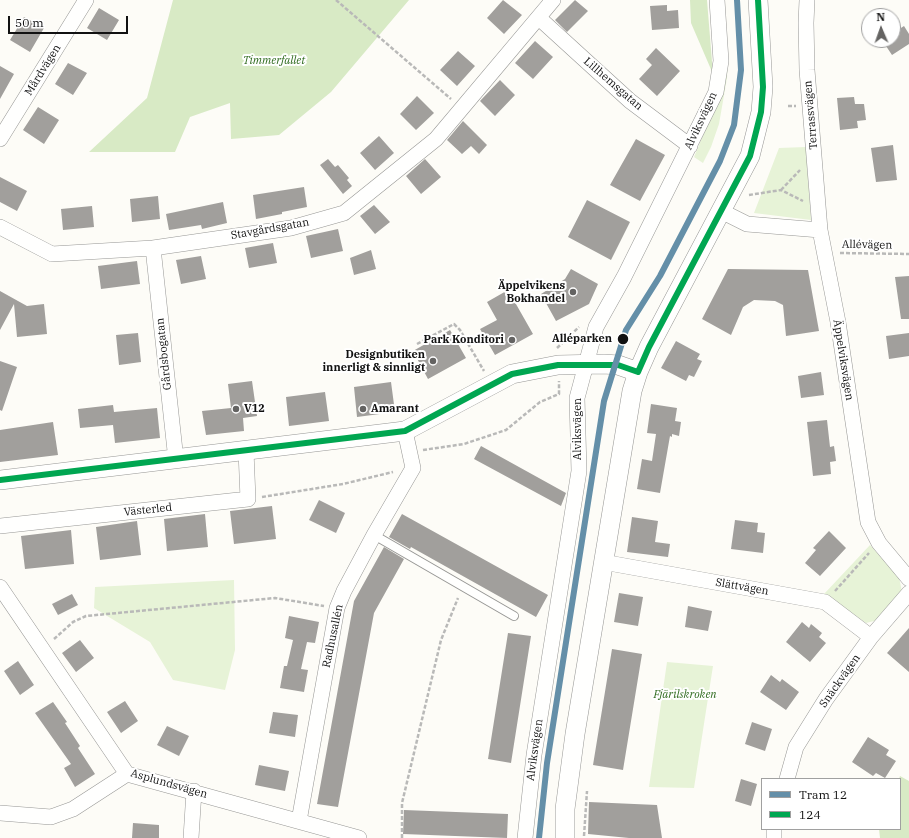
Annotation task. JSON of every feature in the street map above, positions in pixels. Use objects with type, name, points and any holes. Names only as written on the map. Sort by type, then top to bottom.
[{"type":"street","name":"Mårdvägen","points":[[0,139],[86,0]]},
{"type":"street","name":"Stavgårdsgatan","points":[[0,227],[52,254],[153,248],[292,228],[344,213],[436,139],[553,0]]},
{"type":"street","name":"Alviksvägen","points":[[525,838],[534,755],[578,471],[577,398],[596,327],[624,277],[716,92],[721,62],[717,0]]},
{"type":"street","points":[[564,838],[565,809],[575,734],[630,405],[638,372],[649,347],[750,156],[761,112],[764,87],[758,0]]},
{"type":"street","name":"Terrassvägen","points":[[807,0],[807,70],[820,230]]},
{"type":"street","name":"Lillhemsgatan","points":[[538,18],[630,100],[690,146]]},
{"type":"street","points":[[721,211],[747,224],[820,230]]},
{"type":"street","name":"Äppelviksvägen","points":[[820,230],[826,253],[868,522],[879,543],[909,579]]},
{"type":"street","name":"Gårdsbogatan","points":[[153,248],[176,460]]},
{"type":"street","points":[[0,480],[405,432],[512,374],[558,365],[614,365],[638,372]]},
{"type":"street","points":[[405,432],[412,468]]},
{"type":"street","points":[[246,451],[248,499]]},
{"type":"street","name":"Radhusallén","points":[[299,821],[337,608],[374,535],[412,468]]},
{"type":"street","name":"Västerled","points":[[0,526],[248,499]]},
{"type":"street","name":"Slättvägen","points":[[603,562],[825,602],[871,637]]},
{"type":"street","name":"Asplundsvägen","points":[[0,587],[127,774],[194,791],[359,838]]},
{"type":"street","name":"Snäckvägen","points":[[787,778],[796,747],[826,699],[871,637],[909,593]]},
{"type":"street","points":[[0,813],[51,817],[73,809],[127,774]]},
{"type":"street","points":[[191,838],[194,791]]},
{"type":"lane","points":[[374,535],[514,616]]},
{"type":"path","points":[[336,0],[462,109]]},
{"type":"path","points":[[781,190],[801,170]]},
{"type":"path","points":[[746,195],[781,190],[819,207]]},
{"type":"path","name":"Allévägen","points":[[826,253],[909,254]]},
{"type":"path","points":[[556,348],[584,322]]},
{"type":"path","points":[[416,344],[454,324],[460,330],[492,385]]},
{"type":"path","points":[[409,452],[464,444],[506,430],[540,402],[559,394],[559,381]]},
{"type":"path","points":[[248,499],[280,496],[343,484],[412,468]]},
{"type":"path","points":[[825,602],[879,543]]},
{"type":"path","points":[[402,838],[402,803],[441,640],[462,586]]},
{"type":"path","points":[[42,650],[73,622],[86,616],[275,598],[337,608]]},
{"type":"green space","name":"Timmerfallet","points":[[173,0],[409,0],[331,92],[279,135],[231,139],[230,103],[190,117],[175,152],[89,152],[147,98]]},
{"type":"green space","points":[[690,0],[707,0],[713,74],[691,23]]},
{"type":"green space","points":[[728,54],[727,78],[719,124],[711,147],[703,163],[694,157],[718,99]]},
{"type":"green space","points":[[806,147],[811,220],[754,213],[779,148]]},
{"type":"green space","points":[[870,545],[899,577],[902,592],[878,620],[866,623],[824,594]]},
{"type":"green space","points":[[234,580],[235,650],[225,690],[173,680],[150,642],[94,608],[95,587]]},
{"type":"green space","name":"Fjärilskroken","points":[[667,662],[713,666],[694,788],[649,787]]},
{"type":"green space","points":[[900,776],[909,781],[909,838],[880,838],[879,830],[901,830],[901,778],[899,778]]},
{"type":"building","points":[[503,0],[522,15],[504,34],[487,18]]},
{"type":"building","points":[[575,0],[588,11],[567,32],[555,20]]},
{"type":"building","points":[[667,5],[667,11],[678,10],[679,28],[652,30],[650,6]]},
{"type":"building","points":[[99,8],[119,20],[107,40],[87,28]]},
{"type":"building","points":[[24,17],[44,28],[30,52],[10,40]]},
{"type":"building","points":[[904,26],[909,34],[909,44],[892,55],[887,48],[901,48],[901,28]]},
{"type":"building","points":[[535,41],[553,57],[533,79],[515,63]]},
{"type":"building","points":[[656,48],[680,71],[657,96],[639,79],[652,65],[646,59]]},
{"type":"building","points":[[458,51],[475,66],[457,86],[440,70]]},
{"type":"building","points":[[68,63],[87,73],[73,95],[55,84]]},
{"type":"building","points":[[0,66],[14,74],[0,99]]},
{"type":"building","points":[[500,80],[515,95],[495,116],[480,101]]},
{"type":"building","points":[[417,96],[434,113],[416,130],[400,114]]},
{"type":"building","points":[[854,97],[855,104],[864,104],[866,120],[857,121],[858,128],[840,130],[837,98]]},
{"type":"building","points":[[38,107],[59,120],[44,144],[23,130]]},
{"type":"building","points":[[463,121],[487,145],[479,154],[471,146],[462,154],[447,140]]},
{"type":"building","points":[[379,136],[394,153],[375,170],[360,153]]},
{"type":"building","points":[[636,139],[665,155],[640,201],[610,185]]},
{"type":"building","points":[[893,145],[897,180],[876,182],[871,148]]},
{"type":"building","points":[[328,159],[335,167],[338,165],[349,178],[347,180],[352,186],[343,194],[320,165]]},
{"type":"building","points":[[425,159],[441,177],[421,194],[406,176]]},
{"type":"building","points":[[0,177],[27,191],[17,211],[0,202]]},
{"type":"building","points":[[304,187],[307,207],[256,219],[253,195]]},
{"type":"building","points":[[158,196],[160,219],[132,222],[130,199]]},
{"type":"building","points":[[587,200],[630,222],[611,260],[568,237]]},
{"type":"building","points":[[223,202],[227,223],[202,229],[201,225],[169,230],[166,214]]},
{"type":"building","points":[[374,205],[390,222],[375,234],[360,216]]},
{"type":"building","points":[[92,206],[94,227],[63,230],[61,209]]},
{"type":"building","points":[[338,229],[343,251],[311,258],[306,236]]},
{"type":"building","points":[[273,243],[277,263],[249,268],[245,248]]},
{"type":"building","points":[[371,250],[376,269],[354,275],[350,258]]},
{"type":"building","points":[[201,256],[206,279],[181,284],[176,260]]},
{"type":"building","points":[[137,261],[140,284],[101,289],[98,266]]},
{"type":"building","points":[[571,269],[598,284],[589,304],[556,321],[541,294],[565,279]]},
{"type":"building","points":[[728,269],[808,270],[819,331],[786,336],[783,305],[775,301],[754,300],[743,307],[731,335],[702,319]]},
{"type":"building","points":[[909,276],[909,319],[901,319],[895,277]]},
{"type":"building","points":[[508,290],[533,334],[495,355],[480,329],[497,320],[487,302]]},
{"type":"building","points":[[0,291],[27,306],[44,304],[47,334],[17,337],[14,304],[0,330]]},
{"type":"building","points":[[450,330],[466,358],[428,379],[413,351]]},
{"type":"building","points":[[138,333],[141,362],[119,365],[116,335]]},
{"type":"building","points":[[909,333],[909,356],[889,359],[886,336]]},
{"type":"building","points":[[676,341],[700,354],[697,359],[702,361],[694,377],[689,375],[686,381],[661,368]]},
{"type":"building","points":[[0,361],[17,367],[2,411],[0,410]]},
{"type":"building","points":[[821,372],[824,395],[801,398],[798,376]]},
{"type":"building","name":"V12","points":[[252,381],[257,416],[243,418],[244,431],[206,435],[202,411],[231,408],[228,384]]},
{"type":"building","points":[[391,382],[395,412],[357,417],[354,387]]},
{"type":"building","points":[[325,392],[329,421],[289,426],[286,397]]},
{"type":"building","points":[[651,404],[677,408],[675,421],[681,422],[679,436],[672,434],[672,437],[670,436],[660,493],[637,489],[642,459],[652,461],[656,434],[647,433]]},
{"type":"building","points":[[113,405],[114,412],[157,408],[160,438],[115,443],[113,425],[80,428],[78,409]]},
{"type":"building","points":[[827,420],[830,447],[834,446],[836,461],[830,462],[831,474],[813,476],[807,422]]},
{"type":"building","points":[[53,422],[58,455],[0,462],[0,430]]},
{"type":"building","points":[[481,446],[566,493],[561,506],[474,459]]},
{"type":"building","points":[[319,500],[345,513],[336,533],[309,520]]},
{"type":"building","points":[[272,506],[276,539],[234,544],[230,511]]},
{"type":"building","points":[[205,514],[208,547],[167,551],[164,519]]},
{"type":"building","points":[[402,514],[548,595],[536,617],[411,547],[410,549],[389,537]]},
{"type":"building","points":[[632,517],[658,521],[655,542],[670,544],[668,557],[627,552]]},
{"type":"building","points":[[735,520],[758,523],[757,532],[765,533],[763,553],[731,549]]},
{"type":"building","points":[[137,521],[141,555],[100,560],[96,527]]},
{"type":"building","points":[[71,530],[74,564],[25,569],[21,536]]},
{"type":"building","points":[[829,531],[846,548],[820,576],[805,563],[816,550],[813,548]]},
{"type":"building","points":[[384,547],[404,559],[374,613],[338,807],[317,804],[354,601]]},
{"type":"building","points":[[619,593],[643,597],[638,626],[614,622]]},
{"type":"building","points":[[72,594],[78,605],[58,615],[52,604]]},
{"type":"building","points":[[688,606],[712,611],[708,631],[685,627]]},
{"type":"building","points":[[289,616],[319,622],[315,643],[307,642],[301,669],[308,670],[304,692],[280,688],[284,666],[287,666],[293,640],[285,638]]},
{"type":"building","points":[[802,622],[809,628],[811,624],[822,633],[819,637],[826,643],[810,662],[786,642]]},
{"type":"building","points":[[909,628],[909,672],[887,653]]},
{"type":"building","points":[[508,633],[531,636],[511,763],[488,759]]},
{"type":"building","points":[[80,640],[94,658],[76,672],[62,653]]},
{"type":"building","points":[[612,649],[642,654],[623,770],[593,765]]},
{"type":"building","points":[[18,661],[34,685],[20,695],[4,671]]},
{"type":"building","points":[[771,675],[780,682],[782,679],[799,692],[786,710],[760,692]]},
{"type":"building","points":[[125,701],[138,721],[121,733],[107,712]]},
{"type":"building","points":[[53,702],[67,722],[65,723],[80,746],[78,748],[95,774],[75,787],[64,768],[71,764],[35,713]]},
{"type":"building","points":[[273,712],[298,715],[295,737],[269,733]]},
{"type":"building","points":[[752,722],[772,729],[765,751],[745,744]]},
{"type":"building","points":[[167,726],[189,736],[179,756],[157,745]]},
{"type":"building","points":[[868,737],[889,750],[886,755],[896,761],[885,778],[876,773],[873,776],[852,762]]},
{"type":"building","points":[[259,765],[289,771],[285,791],[255,785]]},
{"type":"building","points":[[741,779],[757,784],[751,806],[735,801]]},
{"type":"building","points":[[589,802],[657,805],[662,838],[629,838],[588,834]]},
{"type":"building","points":[[404,810],[508,814],[507,838],[403,834]]},
{"type":"building","points":[[133,823],[159,825],[159,838],[132,838]]},
{"type":"tram line","name":"12","points":[[539,838],[547,763],[604,401],[626,330],[660,276],[720,161],[734,125],[741,70],[737,0]]},
{"type":"transit line","name":"124","points":[[638,372],[649,347],[750,156],[761,112],[763,87],[758,0]]},
{"type":"transit line","name":"124","points":[[0,480],[405,431],[512,374],[558,365],[618,365],[638,372]]},
{"type":"place","name":"Äppelvikens Bokhandel","points":[[573,292]]},
{"type":"place","name":"Alléparken","points":[[623,339]]},
{"type":"place","name":"Park Konditori","points":[[512,340]]},
{"type":"place","name":"Designbutiken innerligt & sinnligt","points":[[433,361]]},
{"type":"place","name":"V12","points":[[236,409]]},
{"type":"place","name":"Amarant","points":[[363,409]]}]
